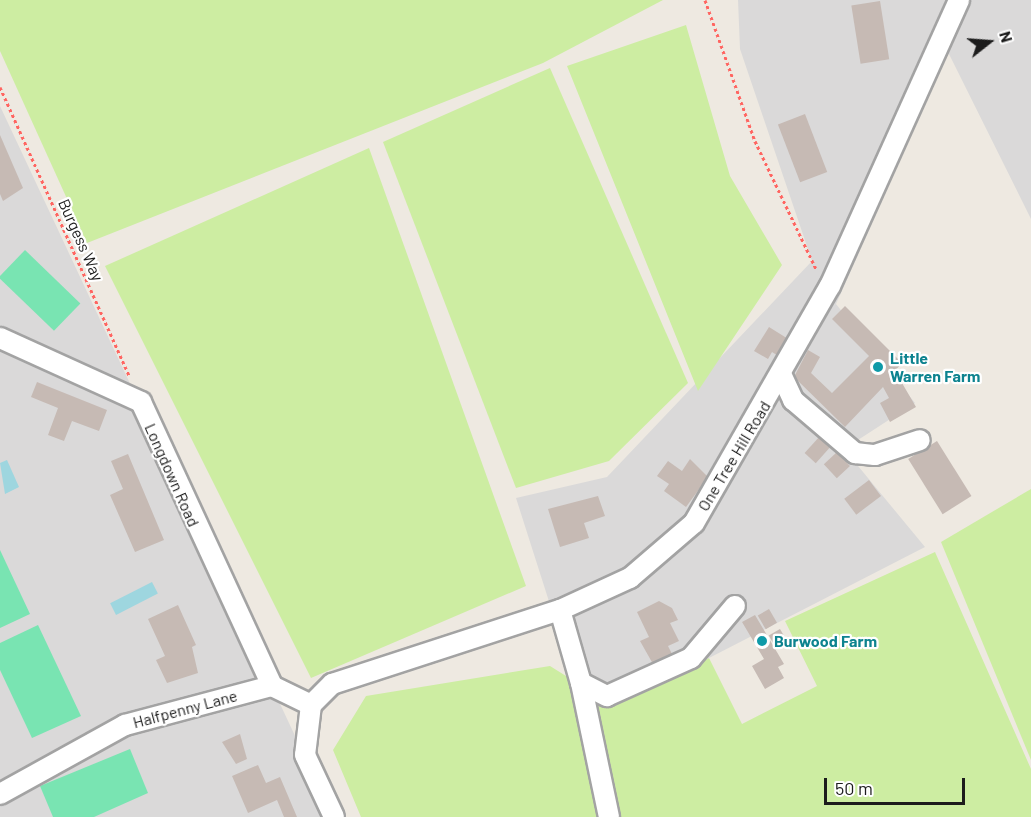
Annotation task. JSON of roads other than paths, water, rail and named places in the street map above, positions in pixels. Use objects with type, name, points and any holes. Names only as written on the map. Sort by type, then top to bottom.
[{"type":"street","name":"One Tree Hill Road","points":[[311,705],[342,680],[560,610],[630,578],[694,523],[830,286],[959,0]]},
{"type":"street","name":"Longdown Road","points":[[0,338],[141,402],[272,686]]},
{"type":"street","points":[[781,374],[793,400],[855,453],[875,455],[920,440]]},
{"type":"street","points":[[581,683],[607,696],[691,658],[735,606]]},
{"type":"street","points":[[560,610],[581,683],[609,817]]},
{"type":"street","points":[[272,686],[311,705],[305,754],[334,817]]},
{"type":"street","name":"Halfpenny Lane","points":[[0,794],[125,725],[272,686]]},
{"type":"water","points":[[7,460],[19,487],[5,494],[0,463]]},
{"type":"water","points":[[152,582],[158,594],[116,615],[110,603]]},
{"type":"place","name":"Little Warren Farm","points":[[878,367]]},
{"type":"place","name":"Burwood Farm","points":[[762,641]]}]
